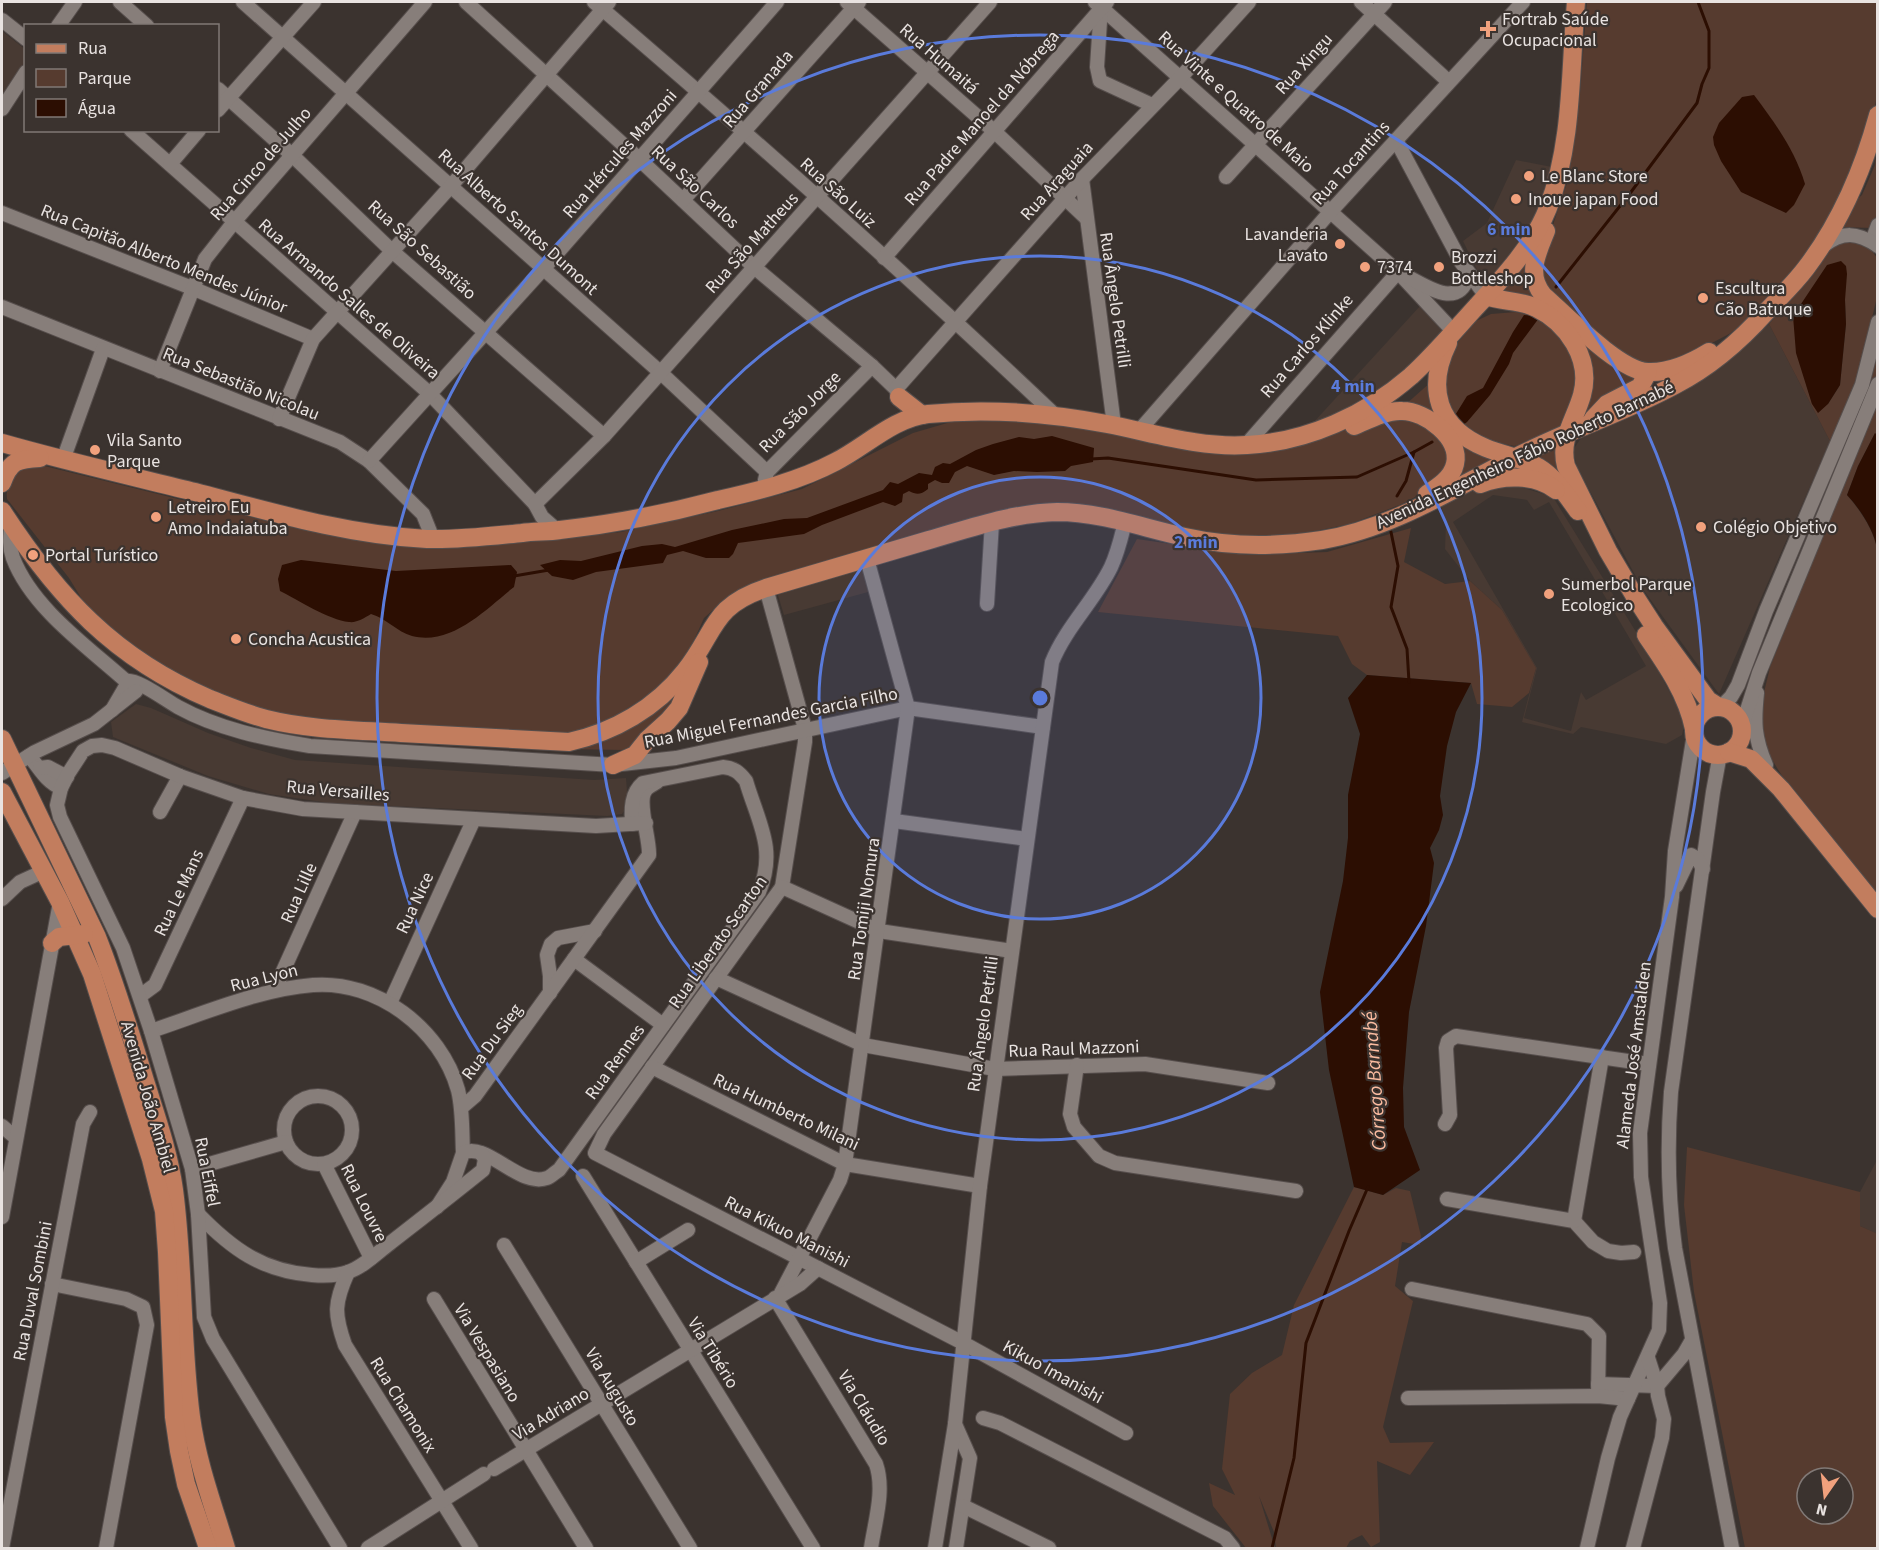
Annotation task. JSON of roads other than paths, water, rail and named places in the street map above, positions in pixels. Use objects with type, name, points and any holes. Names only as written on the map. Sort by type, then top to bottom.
[{"type":"main road","points":[[2,443],[57,459],[328,525],[388,535],[433,539],[558,531],[646,518],[765,480],[834,463],[898,424],[922,415],[975,412],[1055,415],[1114,425],[1187,442],[1245,446],[1313,433],[1352,416],[1391,393],[1414,373],[1486,296],[1528,245],[1539,227],[1554,189],[1565,141],[1576,2]]},
{"type":"main road","name":"Avenida Engenheiro Fábio Roberto Barnabé","points":[[4,511],[48,574],[90,622],[116,645],[148,668],[190,690],[230,707],[266,718],[319,728],[569,742],[603,732],[626,720],[661,696],[687,669],[718,617],[745,595],[766,588],[992,522],[1018,516],[1059,512],[1125,522],[1187,538],[1251,546],[1323,540],[1365,529],[1397,516],[1514,458],[1677,385],[1740,340],[1796,279],[1819,249],[1856,181],[1878,115]]},
{"type":"main road","points":[[1565,141],[1569,152],[1566,170],[1554,212],[1536,257],[1534,280],[1543,295],[1620,362],[1639,371],[1674,368],[1707,354],[1767,311]]},
{"type":"main road","points":[[1486,296],[1499,301],[1536,308],[1566,331],[1576,345],[1583,367],[1584,384],[1583,393],[1566,434],[1563,455],[1566,466],[1608,551],[1654,626],[1708,700],[1731,710],[1738,717],[1748,744],[1766,765],[1781,789]]},
{"type":"main road","points":[[1454,332],[1437,372],[1436,389],[1448,421],[1464,436],[1488,449],[1535,465],[1552,478],[1578,512],[1610,578],[1686,700],[1698,744],[1702,749],[1714,754],[1725,753],[1751,759],[1781,789],[1878,909]]},
{"type":"main road","points":[[1589,426],[1607,404],[1640,387],[1648,372]]},
{"type":"main road","points":[[897,393],[922,415]]},
{"type":"main road","points":[[897,393],[898,424]]},
{"type":"main road","points":[[1313,433],[1328,433],[1344,429],[1399,410],[1420,414],[1436,424],[1450,441],[1455,452],[1455,464],[1451,473],[1441,484],[1407,504],[1397,516]]},
{"type":"main road","points":[[1514,458],[1531,479]]},
{"type":"main road","points":[[2,483],[10,467],[19,460],[57,459]]},
{"type":"main road","points":[[1449,492],[1464,490],[1494,478],[1531,479],[1554,488],[1578,512]]},
{"type":"main road","points":[[613,765],[635,755],[679,708],[694,676],[708,635]]},
{"type":"main road","points":[[1694,731],[1699,715],[1712,707],[1720,707]]},
{"type":"main road","points":[[1725,753],[1740,739],[1742,729]]},
{"type":"main road","name":"Avenida João Ambiel","points":[[2,739],[97,937],[166,1147],[174,1188],[180,1247],[185,1360],[195,1445],[226,1548]]},
{"type":"main road","name":"Avenida João Ambiel","points":[[2,792],[60,902],[92,974],[151,1160],[164,1211],[174,1417],[186,1484],[204,1544]]},
{"type":"main road","points":[[44,871],[54,873],[64,867]]},
{"type":"main road","points":[[52,943],[59,937],[75,934],[89,934],[97,937]]},
{"type":"street","points":[[59,24],[75,2]]},
{"type":"street","points":[[120,2],[145,24]]},
{"type":"street","name":"Rua Alberto Santos Dumont","points":[[243,2],[660,372],[765,480]]},
{"type":"street","points":[[223,94],[284,37],[314,2]]},
{"type":"street","name":"Rua Cinco de Julho","points":[[160,371],[205,259],[234,222],[425,2]]},
{"type":"street","name":"Rua São Carlos","points":[[466,2],[754,267],[872,366],[897,393]]},
{"type":"street","name":"Rua Hércules Mazzoni","points":[[369,461],[429,393],[487,333],[777,2]]},
{"type":"street","name":"Rua São Matheus","points":[[535,504],[604,436],[990,2]]},
{"type":"street","name":"Rua Araguaia","points":[[897,393],[1082,179],[1181,77],[1249,2]]},
{"type":"street","points":[[1361,2],[1448,81]]},
{"type":"street","name":"Rua Xingu","points":[[1226,177],[1385,2]]},
{"type":"street","name":"Rua Tocantins","points":[[1138,432],[1331,211],[1522,2]]},
{"type":"street","points":[[1101,3],[1097,67],[1100,81],[1152,105]]},
{"type":"street","name":"Rua Vinte e Quatro de Maio","points":[[1101,3],[1398,272],[1454,332]]},
{"type":"street","name":"Rua Padre Manoel da Nóbrega","points":[[884,258],[995,132],[1101,3]]},
{"type":"street","points":[[279,418],[313,339],[451,186],[546,75],[602,4]]},
{"type":"street","name":"Rua São Luiz","points":[[602,4],[956,322],[1055,415]]},
{"type":"street","name":"Rua Humaitá","points":[[853,4],[1086,218]]},
{"type":"street","name":"Rua Granada","points":[[683,200],[853,4]]},
{"type":"street","points":[[2,20],[24,37]]},
{"type":"street","points":[[2,109],[24,75]]},
{"type":"street","name":"Rua São Sebastião","points":[[223,94],[293,156],[392,251],[604,436]]},
{"type":"street","name":"Rua Armando Salles de Oliveira","points":[[133,132],[429,393],[558,531]]},
{"type":"street","points":[[170,164],[198,132]]},
{"type":"street","points":[[1396,140],[1469,275],[1486,296]]},
{"type":"street","name":"Rua Ângelo Petrilli","points":[[1082,179],[1114,425]]},
{"type":"street","name":"Rua Capitão Alberto Mendes Júnior","points":[[2,213],[192,288],[313,339]]},
{"type":"street","points":[[1878,225],[1875,233],[1878,246]]},
{"type":"street","points":[[1819,249],[1832,239],[1846,235],[1861,236],[1878,246]]},
{"type":"street","points":[[1398,272],[1427,287],[1450,294],[1459,292],[1466,286],[1469,275]]},
{"type":"street","name":"Rua Carlos Klinke","points":[[1245,446],[1398,272]]},
{"type":"street","name":"Rua Sebastião Nicolau","points":[[2,307],[340,442],[369,461],[423,514],[433,539]]},
{"type":"street","points":[[1720,707],[1731,697],[1738,685],[1766,611],[1862,385],[1878,322]]},
{"type":"street","points":[[57,459],[103,349]]},
{"type":"street","name":"Rua São Jorge","points":[[765,480],[872,366]]},
{"type":"street","points":[[1742,729],[1759,673],[1876,391]]},
{"type":"street","name":"Rua Miguel Fernandes Garcia Filho","points":[[4,511],[12,558],[26,584],[44,606],[134,687],[233,729],[278,741],[310,746],[613,765],[676,758],[908,708],[1043,727]]},
{"type":"street","points":[[987,604],[992,522]]},
{"type":"street","name":"Rua Ângelo Petrilli","points":[[935,1548],[955,1424],[980,1186],[1052,662],[1059,645],[1110,569],[1119,548],[1125,522]]},
{"type":"street","name":"Rua Tomiji Nomura","points":[[800,1259],[840,1180],[845,1164],[908,708],[867,558]]},
{"type":"street","name":"Rua Liberato Scarton","points":[[595,1153],[604,1134],[782,887],[805,742],[805,729],[766,588]]},
{"type":"street","points":[[1759,673],[1754,726],[1758,747],[1766,765]]},
{"type":"street","points":[[17,769],[94,724],[112,710],[134,687]]},
{"type":"street","name":"Alameda José Amstalden","points":[[1587,1548],[1608,1458],[1631,1393],[1659,1330],[1660,1303],[1641,1177],[1640,1133],[1672,897],[1675,851],[1694,731]]},
{"type":"street","name":"Rua Versailles","points":[[64,783],[83,751],[92,746],[102,745],[243,798],[303,809],[597,826],[639,824]]},
{"type":"street","points":[[1725,753],[1713,792],[1671,1092],[1668,1140],[1670,1213],[1732,1548]]},
{"type":"street","name":"Rua Rennes","points":[[481,1153],[532,1178],[546,1179],[559,1170],[759,892],[766,876],[768,858],[766,841],[746,781],[732,768],[723,767],[661,779],[645,790],[639,824]]},
{"type":"street","points":[[17,769],[40,768],[52,784],[64,783]]},
{"type":"street","points":[[160,812],[180,776]]},
{"type":"street","name":"Rua Eiffel","points":[[64,783],[57,805],[60,817],[123,948],[151,1031],[192,1169],[198,1214],[204,1317],[213,1339],[340,1548]]},
{"type":"street","name":"Rua Le Mans","points":[[140,996],[155,985],[243,798]]},
{"type":"street","name":"Rua Lille","points":[[280,989],[279,980],[355,812]]},
{"type":"street","name":"Rua Nice","points":[[390,1003],[474,819]]},
{"type":"street","points":[[894,820],[1027,839]]},
{"type":"street","name":"Rua Du Sieg","points":[[461,1108],[475,1096],[649,855],[650,844],[639,824]]},
{"type":"street","points":[[1672,897],[1691,855],[1698,859],[1703,869]]},
{"type":"street","points":[[2,899],[20,882],[44,871]]},
{"type":"street","points":[[782,887],[879,931],[1012,951]]},
{"type":"street","points":[[2,1215],[6,1169],[16,1138],[60,902]]},
{"type":"street","points":[[550,994],[548,955],[551,944],[558,938],[595,931]]},
{"type":"street","points":[[574,959],[663,1025]]},
{"type":"street","name":"Rua Raul Mazzoni","points":[[716,978],[863,1045],[995,1069],[1145,1064],[1268,1083]]},
{"type":"street","name":"Rua Lyon","points":[[151,1031],[280,989],[316,985],[343,987],[390,1003],[427,1034],[445,1059],[457,1088],[461,1108],[462,1153],[446,1194],[437,1207]]},
{"type":"street","points":[[1445,1124],[1450,1114],[1446,1047],[1448,1041],[1456,1036],[1648,1064]]},
{"type":"street","points":[[1574,1221],[1602,1058]]},
{"type":"street","points":[[1077,1065],[1070,1114],[1074,1127],[1099,1156],[1115,1163],[1296,1191]]},
{"type":"street","name":"Rua Humberto Milani","points":[[652,1067],[845,1164],[980,1186]]},
{"type":"street","name":"Rua Louvre","points":[[312,1096],[327,1096],[339,1102],[348,1112],[353,1124],[352,1138],[346,1151],[336,1159],[324,1164],[303,1161],[293,1154],[286,1142],[284,1124],[290,1110],[299,1101],[312,1096]]},
{"type":"street","name":"Rua Duval Sombini","points":[[2,1548],[83,1124],[90,1112]]},
{"type":"street","points":[[2,1126],[16,1138]]},
{"type":"street","points":[[192,1169],[286,1142]]},
{"type":"street","points":[[457,1169],[462,1177],[478,1174],[485,1159],[481,1153],[474,1150],[462,1153]]},
{"type":"street","name":"Rua Kikuo Manishi","points":[[595,1153],[963,1343]]},
{"type":"street","name":"Rua Louvre","points":[[324,1164],[371,1258]]},
{"type":"street","name":"Rua Rennes","points":[[478,1174],[489,1168],[508,1167]]},
{"type":"street","name":"Rua Lyon","points":[[198,1214],[228,1243],[246,1256],[269,1266],[300,1274],[327,1276],[348,1272],[371,1258],[478,1174]]},
{"type":"street","name":"Via Tibério","points":[[583,1176],[813,1548]]},
{"type":"street","points":[[1447,1199],[1574,1221],[1593,1242],[1608,1251],[1634,1252]]},
{"type":"street","points":[[636,1262],[687,1230]]},
{"type":"street","name":"Via Augusto","points":[[504,1245],[690,1548]]},
{"type":"street","points":[[778,1297],[800,1259]]},
{"type":"street","name":"Via Adriano","points":[[368,1548],[489,1471],[800,1284],[818,1268]]},
{"type":"street","name":"Rua Chamonix","points":[[348,1272],[337,1305],[337,1321],[345,1345],[471,1548]]},
{"type":"street","points":[[52,1284],[126,1299],[143,1307],[147,1325],[106,1548]]},
{"type":"street","points":[[1412,1289],[1587,1324],[1599,1336],[1598,1390]]},
{"type":"street","name":"Via Cláudio","points":[[778,1297],[876,1464],[880,1475],[880,1492],[871,1548]]},
{"type":"street","name":"Via Vespasiano","points":[[434,1299],[586,1548]]},
{"type":"street","points":[[1408,1398],[1598,1390],[1631,1393],[1657,1386],[1692,1341]]},
{"type":"street","name":"Kikuo Imanishi","points":[[963,1343],[1126,1433]]},
{"type":"street","points":[[1633,1548],[1662,1438],[1664,1419],[1648,1358]]},
{"type":"street","points":[[983,1418],[1000,1423],[1225,1538],[1233,1548]]},
{"type":"street","points":[[955,1424],[970,1458],[956,1548]]},
{"type":"street","points":[[963,1506],[1049,1548]]},
{"type":"water","points":[[1754,95],[1790,148],[1805,184],[1794,205],[1786,213],[1741,192],[1721,161],[1714,145],[1713,137],[1719,123],[1742,97]]},
{"type":"water","points":[[1841,261],[1846,266],[1847,274],[1846,324],[1840,385],[1828,404],[1818,413],[1812,404],[1796,353],[1793,316],[1827,265]]},
{"type":"water","points":[[1524,315],[1539,318],[1513,353],[1490,395],[1463,425],[1454,417],[1467,396],[1483,388]]},
{"type":"water","points":[[1875,433],[1878,436],[1877,549],[1866,520],[1847,495],[1858,466]]},
{"type":"water","points":[[1052,436],[1094,448],[1093,462],[1071,466],[1065,471],[1014,471],[994,475],[967,466],[955,472],[949,483],[935,480],[928,484],[928,489],[923,492],[916,494],[909,491],[903,494],[902,502],[895,506],[883,502],[804,534],[738,543],[729,558],[706,558],[683,551],[667,555],[663,563],[596,572],[573,580],[552,576],[540,565],[560,560],[581,561],[642,546],[662,544],[675,547],[732,530],[784,519],[807,518],[883,490],[890,482],[898,484],[919,473],[932,475],[935,467],[943,463],[950,464],[993,444],[1019,437],[1034,439]]},
{"type":"water","points":[[301,560],[396,571],[511,565],[517,572],[514,587],[468,624],[441,636],[427,638],[407,634],[371,614],[355,622],[341,620],[323,614],[280,591],[278,579],[282,565]]},
{"type":"water","points":[[1367,675],[1471,683],[1456,712],[1447,746],[1440,796],[1443,815],[1430,848],[1434,863],[1426,926],[1409,1012],[1403,1088],[1404,1127],[1420,1170],[1383,1195],[1354,1187],[1329,1070],[1320,992],[1343,881],[1348,838],[1348,795],[1360,734],[1348,698]]},
{"type":"waterway","name":"Córrego Barnabé","points":[[1556,287],[1697,103],[1709,68],[1709,31],[1698,2]]},
{"type":"waterway","points":[[1091,459],[1108,458],[1256,480],[1357,477],[1432,442]]},
{"type":"waterway","name":"Córrego Barnabé","points":[[1397,496],[1406,481],[1414,452]]},
{"type":"waterway","name":"Córrego Barnabé","points":[[1391,532],[1398,566],[1391,607],[1407,649],[1409,682]]},
{"type":"waterway","points":[[514,576],[549,570]]},
{"type":"waterway","name":"Córrego Barnabé","points":[[1272,1548],[1294,1458],[1306,1343],[1368,1187]]},
{"type":"place","name":"Fortrab Saúde Ocupacional","points":[[1488,29]]},
{"type":"place","name":"Le Blanc Store","points":[[1529,176]]},
{"type":"place","name":"Inoue japan Food","points":[[1516,199]]},
{"type":"place","name":"Lavanderia Lavato","points":[[1340,244]]},
{"type":"place","name":"7374","points":[[1365,267]]},
{"type":"place","name":"Brozzi Bottleshop","points":[[1439,267]]},
{"type":"place","name":"Escultura Cão Batuque","points":[[1703,298]]},
{"type":"place","name":"Vila Santo Parque","points":[[95,450]]},
{"type":"place","name":"Letreiro Eu Amo Indaiatuba","points":[[156,517]]},
{"type":"place","name":"Colégio Objetivo","points":[[1701,527]]},
{"type":"place","name":"Portal Turístico","points":[[33,555]]},
{"type":"place","name":"Sumerbol Parque Ecologico","points":[[1549,594]]},
{"type":"place","name":"Concha Acustica","points":[[236,639]]}]
